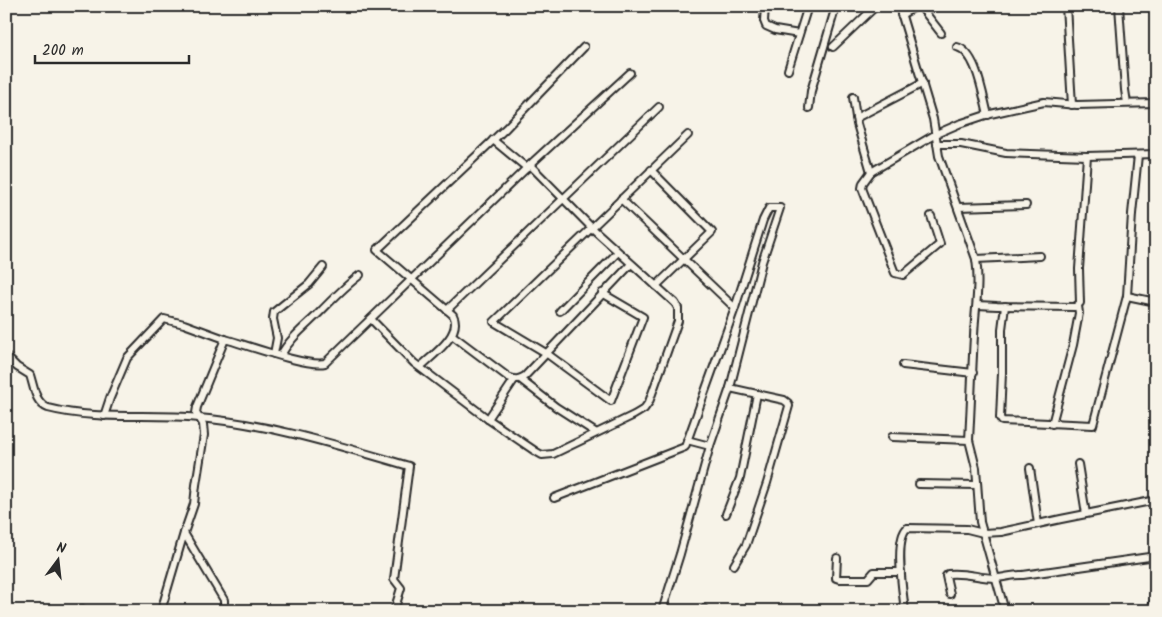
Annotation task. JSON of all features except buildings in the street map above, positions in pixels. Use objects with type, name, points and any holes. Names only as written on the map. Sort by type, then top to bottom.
[{"type":"street","points":[[764,6],[766,26],[775,30],[799,34]]},
{"type":"street","points":[[788,70],[808,6]]},
{"type":"street","points":[[808,108],[811,91],[836,6]]},
{"type":"street","points":[[833,47],[876,6]]},
{"type":"street","points":[[899,6],[923,83],[936,134],[939,156],[976,259],[979,275],[969,440],[976,468],[980,522],[1005,611]]},
{"type":"street","points":[[901,15],[918,6],[941,33]]},
{"type":"street","points":[[1066,6],[1072,105]]},
{"type":"street","points":[[1119,6],[1127,103]]},
{"type":"street","points":[[420,367],[452,336],[456,326],[455,320],[453,315],[378,250],[493,140],[584,47]]},
{"type":"street","points":[[957,47],[966,51],[974,65],[988,115]]},
{"type":"street","points":[[104,416],[127,358],[164,319],[225,339],[314,364],[325,363],[630,73]]},
{"type":"street","points":[[856,118],[923,83]]},
{"type":"street","points":[[853,97],[856,118],[871,172]]},
{"type":"street","points":[[931,216],[940,244],[903,275],[895,274],[862,188],[863,183],[871,172],[936,134],[988,115],[1044,102],[1072,105],[1156,103]]},
{"type":"street","points":[[447,310],[659,107]]},
{"type":"street","points":[[602,293],[643,317],[611,400],[546,353],[494,322],[688,135]]},
{"type":"street","points":[[371,319],[414,363],[488,419],[542,454],[553,454],[644,409],[652,395],[678,321],[679,314],[675,303],[618,252],[529,167],[493,140]]},
{"type":"street","points":[[937,144],[961,144],[1006,153],[1087,156],[1156,154]]},
{"type":"street","points":[[1005,306],[1002,329],[1000,418],[1002,421],[1091,426],[1095,423],[1127,296],[1138,155]]},
{"type":"street","points":[[1052,424],[1073,345],[1079,313],[1087,156]]},
{"type":"street","points":[[651,170],[712,232],[656,286]]},
{"type":"street","points":[[621,199],[735,308]]},
{"type":"street","points":[[958,207],[1026,205]]},
{"type":"street","points":[[554,498],[685,447],[735,308],[768,208],[780,208],[762,262],[730,388],[710,446],[662,611]]},
{"type":"street","points":[[560,311],[618,252]]},
{"type":"street","points":[[976,259],[1040,256]]},
{"type":"street","points":[[488,419],[517,380],[525,376],[631,264]]},
{"type":"street","points":[[278,354],[273,319],[274,312],[309,284],[323,267]]},
{"type":"street","points":[[278,354],[341,290],[360,275]]},
{"type":"street","points":[[1127,296],[1156,302]]},
{"type":"street","points":[[977,305],[1078,306]]},
{"type":"street","points":[[452,336],[502,373],[517,380],[595,432]]},
{"type":"street","points":[[161,611],[194,504],[204,435],[203,424],[197,417],[197,407],[225,339]]},
{"type":"street","points":[[6,356],[30,375],[38,400],[44,406],[56,410],[104,416],[197,417],[297,433],[410,466],[394,579],[401,588],[394,611]]},
{"type":"street","points":[[903,365],[973,373]]},
{"type":"street","points":[[730,388],[784,400],[789,406],[767,483],[746,545],[734,565]]},
{"type":"street","points":[[726,514],[740,478],[757,394]]},
{"type":"street","points":[[892,437],[969,440]]},
{"type":"street","points":[[688,440],[710,446]]},
{"type":"street","points":[[1078,464],[1086,514]]},
{"type":"street","points":[[1030,468],[1038,524]]},
{"type":"street","points":[[919,484],[977,485]]},
{"type":"street","points":[[905,611],[901,572],[901,544],[903,534],[907,528],[967,529],[984,533],[1001,532],[1156,500]]},
{"type":"street","points":[[184,533],[222,595],[224,611]]},
{"type":"street","points":[[950,594],[946,576],[948,574],[959,573],[996,578],[1156,556]]},
{"type":"street","points":[[837,558],[836,578],[839,579],[868,579],[874,572],[901,572]]},
{"type":"street","points":[[1150,611],[1156,597]]}]
